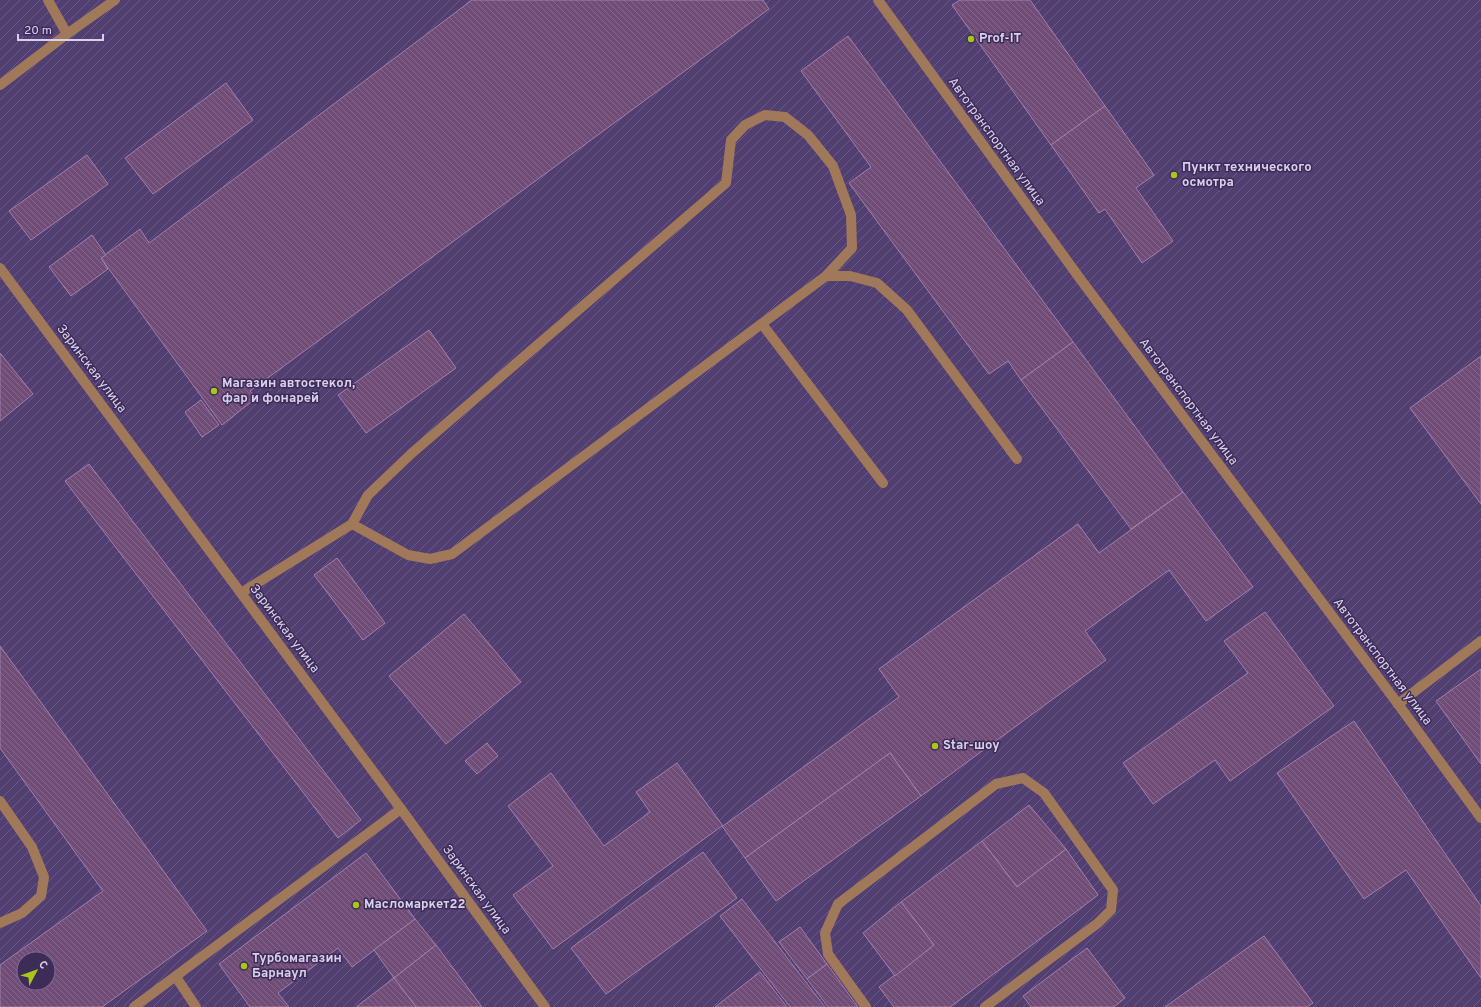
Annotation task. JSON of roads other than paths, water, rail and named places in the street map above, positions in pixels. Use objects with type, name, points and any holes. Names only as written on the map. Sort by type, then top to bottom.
[{"type":"street","points":[[48,0],[67,34]]},
{"type":"street","points":[[0,85],[115,0]]},
{"type":"street","name":"Автотранспортная улица","points":[[878,0],[1081,280],[1398,704],[1481,818]]},
{"type":"street","points":[[241,593],[352,524],[368,495],[412,453],[726,183],[731,140],[745,125],[765,115],[785,117],[808,135],[833,166],[851,215],[852,248],[826,276],[762,324],[452,554],[430,559],[408,555],[352,524]]},
{"type":"street","name":"Заринская улица","points":[[0,268],[401,809],[545,1007]]},
{"type":"street","points":[[826,276],[850,276],[877,283],[907,310],[1017,459]]},
{"type":"street","points":[[762,324],[883,483]]},
{"type":"street","points":[[1398,704],[1481,642]]},
{"type":"street","points":[[866,1007],[828,954],[825,932],[838,904],[996,784],[1023,778],[1044,793],[1113,890],[1110,910],[1098,923],[986,1007]]},
{"type":"street","points":[[0,802],[32,847],[44,877],[41,896],[22,913],[0,923]]},
{"type":"street","points":[[134,1007],[401,809]]},
{"type":"street","points":[[176,977],[196,1007]]},
{"type":"place","name":"Prof-IT","points":[[971,39]]},
{"type":"place","name":"Пункт технического осмотра","points":[[1174,175]]},
{"type":"place","name":"Магазин автостекол, фар и фонарей","points":[[214,391]]},
{"type":"place","name":"Star-шоу","points":[[935,746]]},
{"type":"place","name":"Масломаркет22","points":[[356,905]]},
{"type":"place","name":"Турбомагазин Барнаул","points":[[244,966]]}]
